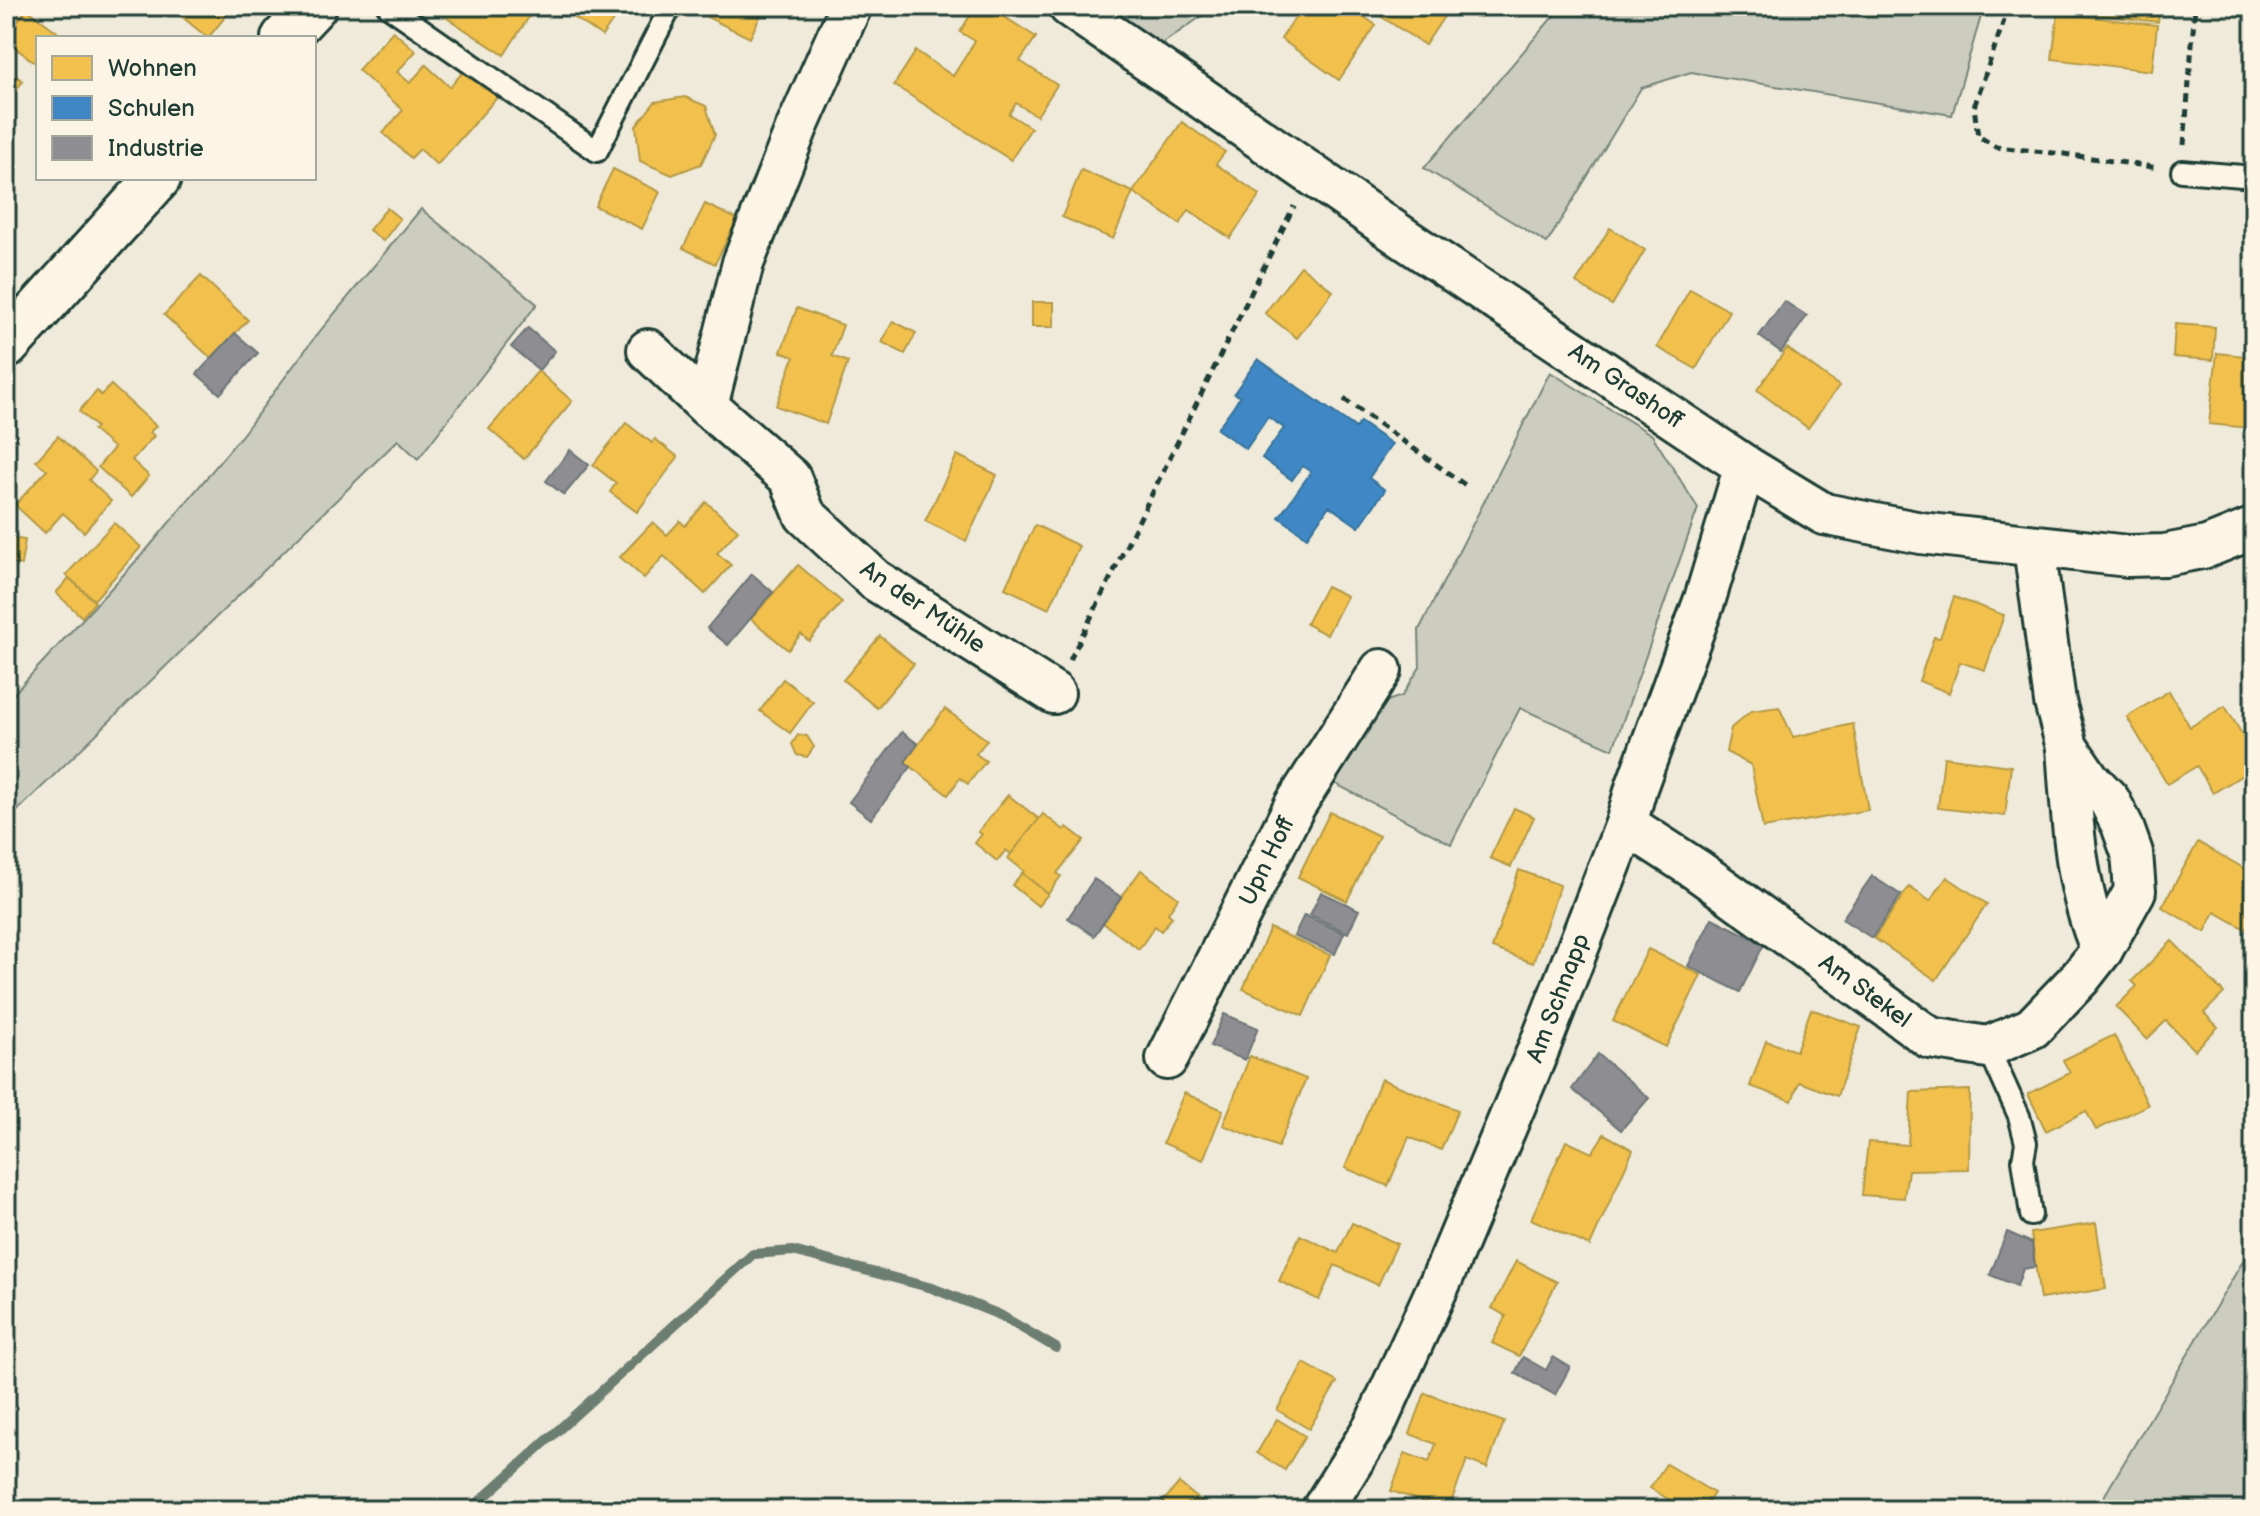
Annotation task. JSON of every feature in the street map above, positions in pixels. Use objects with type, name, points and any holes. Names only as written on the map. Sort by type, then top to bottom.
[{"type":"street","points":[[286,36],[314,6]]},
{"type":"street","points":[[707,406],[743,263],[797,127],[851,6]]},
{"type":"street","name":"Am Grashoff","points":[[1069,6],[1405,239],[1745,466],[1824,514],[1921,533],[2128,556],[2165,555],[2207,547],[2254,528]]},
{"type":"street","points":[[6,346],[156,180]]},
{"type":"street","name":"An der Mühle","points":[[648,350],[790,478],[805,515],[875,580],[1054,693]]},
{"type":"street","name":"Am Schnapp","points":[[1322,1510],[1374,1427],[1448,1265],[1539,1048],[1626,824],[1636,788],[1705,599],[1745,466]]},
{"type":"street","points":[[2034,547],[2055,702],[2067,747],[2075,852],[2092,929],[2102,950]]},
{"type":"street","name":"Upn Hoff","points":[[1167,1059],[1295,805],[1381,670]]},
{"type":"street","points":[[1988,1047],[2032,1028],[2080,978],[2102,950],[2135,891],[2132,853],[2122,825],[2109,800],[2089,779],[2067,747]]},
{"type":"street","name":"Am Stekel","points":[[1626,824],[1697,870],[1930,1038],[1988,1047]]},
{"type":"lane","points":[[388,6],[597,151],[671,6]]},
{"type":"lane","points":[[2182,171],[2254,177]]},
{"type":"lane","points":[[1988,1047],[2019,1116],[2026,1143],[2023,1160],[2031,1215]]},
{"type":"path","points":[[2009,6],[1974,107],[1978,136],[1996,147],[2182,171],[2195,6]]},
{"type":"path","points":[[1054,693],[1310,173]]},
{"type":"path","points":[[1344,399],[1465,485]]},
{"type":"shaded area","points":[[1103,6],[1249,6],[1246,11],[1205,14],[1160,45]]},
{"type":"shaded area","points":[[1562,6],[1984,6],[1952,115],[1691,72],[1641,88],[1547,243],[1424,168]]},
{"type":"shaded area","points":[[421,209],[537,304],[418,459],[398,440],[6,822],[6,702],[149,547]]},
{"type":"shaded area","points":[[1550,372],[1652,435],[1698,508],[1613,749],[1520,708],[1451,844],[1326,779],[1375,705],[1402,696],[1420,667],[1419,630]]},
{"type":"shaded area","points":[[2253,1244],[2254,1510],[2096,1510]]},
{"type":"building: Wohnen","points":[[6,6],[21,17],[6,36]]},
{"type":"building: Wohnen","points":[[169,6],[234,6],[210,36],[206,36]]},
{"type":"building: Wohnen","points":[[530,6],[534,9],[504,55],[432,8]]},
{"type":"building: Wohnen","points":[[557,6],[623,6],[602,36]]},
{"type":"building: Wohnen","points":[[712,6],[765,6],[750,38],[707,17]]},
{"type":"building: Wohnen","points":[[976,6],[987,6],[1036,37],[1020,61],[1057,85],[1037,116],[1016,103],[1009,114],[1031,128],[1011,160],[894,85],[916,51],[953,76],[975,41],[960,32]]},
{"type":"building: Wohnen","points":[[1303,6],[1348,6],[1376,25],[1339,80],[1281,39]]},
{"type":"building: Wohnen","points":[[1365,6],[1451,6],[1425,45]]},
{"type":"building: Wohnen","points":[[2057,6],[2160,6],[2158,22],[2057,10]]},
{"type":"building: Wohnen","points":[[27,9],[62,36],[36,36],[36,64],[6,41],[6,36]]},
{"type":"building: Wohnen","points":[[2058,13],[2157,25],[2152,71],[2052,59]]},
{"type":"building: Wohnen","points":[[393,31],[416,51],[397,72],[410,83],[426,65],[450,87],[470,64],[502,92],[437,165],[420,149],[411,158],[383,133],[403,110],[358,70]]},
{"type":"building: Wohnen","points":[[6,69],[23,81],[10,98],[6,95]]},
{"type":"building: Wohnen","points":[[685,97],[706,106],[715,135],[701,164],[672,175],[640,161],[636,126],[655,102]]},
{"type":"building: Wohnen","points":[[1182,122],[1225,152],[1216,164],[1260,195],[1230,238],[1189,210],[1180,224],[1133,192]]},
{"type":"building: Wohnen","points":[[613,169],[660,192],[642,229],[595,206]]},
{"type":"building: Wohnen","points":[[1081,170],[1133,192],[1113,239],[1062,217]]},
{"type":"building: Wohnen","points":[[705,204],[737,219],[715,264],[683,248]]},
{"type":"building: Wohnen","points":[[387,208],[400,219],[383,241],[369,230]]},
{"type":"building: Wohnen","points":[[1610,228],[1645,250],[1612,305],[1576,283]]},
{"type":"building: Wohnen","points":[[1301,266],[1333,291],[1297,338],[1265,313]]},
{"type":"building: Wohnen","points":[[201,276],[248,320],[211,358],[164,315]]},
{"type":"building: Wohnen","points":[[1690,289],[1729,311],[1696,369],[1657,347]]},
{"type":"building: Wohnen","points":[[1032,302],[1054,302],[1054,327],[1032,327]]},
{"type":"building: Wohnen","points":[[797,308],[843,325],[832,356],[848,362],[826,424],[776,406],[794,357],[781,352]]},
{"type":"building: Wohnen","points":[[893,321],[916,333],[905,354],[882,342]]},
{"type":"building: Wohnen","points":[[2175,324],[2215,327],[2213,360],[2173,357]]},
{"type":"building: Wohnen","points":[[1787,348],[1839,386],[1808,428],[1757,390]]},
{"type":"building: Wohnen","points":[[2217,353],[2254,357],[2250,428],[2209,424]]},
{"type":"building: Wohnen","points":[[538,371],[572,401],[524,459],[489,429]]},
{"type":"building: Wohnen","points":[[111,385],[156,426],[150,432],[154,436],[132,460],[149,476],[131,497],[98,467],[114,448],[93,430],[96,427],[79,411],[97,391],[101,395]]},
{"type":"building: Wohnen","points":[[626,423],[652,443],[655,439],[678,457],[637,512],[610,492],[616,483],[593,465]]},
{"type":"building: Wohnen","points":[[58,436],[96,471],[89,480],[111,501],[84,532],[63,513],[45,533],[15,505],[47,470],[36,461]]},
{"type":"building: Wohnen","points":[[957,455],[997,475],[966,541],[925,521]]},
{"type":"building: Wohnen","points":[[706,502],[738,530],[717,553],[731,565],[705,594],[664,556],[644,578],[620,557],[653,522],[667,535],[680,521],[685,526]]},
{"type":"building: Wohnen","points":[[114,523],[141,547],[94,600],[66,575]]},
{"type":"building: Wohnen","points":[[1035,525],[1079,546],[1049,609],[1005,588]]},
{"type":"building: Wohnen","points":[[6,537],[25,540],[21,565],[6,563]]},
{"type":"building: Wohnen","points":[[798,565],[842,602],[809,641],[801,634],[788,650],[751,619]]},
{"type":"building: Wohnen","points":[[69,578],[95,602],[82,617],[56,593]]},
{"type":"building: Wohnen","points":[[1326,586],[1347,596],[1327,635],[1306,624]]},
{"type":"building: Wohnen","points":[[1954,597],[2004,615],[1985,670],[1960,662],[1949,693],[1919,681],[1934,637],[1940,638]]},
{"type":"building: Wohnen","points":[[880,636],[914,664],[877,708],[843,680]]},
{"type":"building: Wohnen","points":[[783,679],[813,702],[790,733],[760,711]]},
{"type":"building: Wohnen","points":[[2169,691],[2190,727],[2225,706],[2254,754],[2254,768],[2213,793],[2197,766],[2167,784],[2127,717]]},
{"type":"building: Wohnen","points":[[1779,707],[1793,737],[1853,724],[1868,810],[1763,828],[1751,765],[1726,752],[1731,728],[1751,711]]},
{"type":"building: Wohnen","points":[[945,709],[987,740],[976,754],[986,761],[968,784],[960,778],[948,795],[905,762]]},
{"type":"building: Wohnen","points":[[798,735],[807,736],[814,747],[807,757],[797,755],[792,744]]},
{"type":"building: Wohnen","points":[[1944,757],[2011,766],[2005,816],[1938,808]]},
{"type":"building: Wohnen","points":[[1008,795],[1039,819],[1011,854],[1006,850],[997,861],[975,843],[982,834],[978,832]]},
{"type":"building: Wohnen","points":[[1514,808],[1534,817],[1511,867],[1490,858]]},
{"type":"building: Wohnen","points":[[1330,812],[1379,836],[1347,901],[1298,877]]},
{"type":"building: Wohnen","points":[[1043,814],[1084,840],[1057,873],[1061,876],[1048,894],[1008,858]]},
{"type":"building: Wohnen","points":[[2198,842],[2254,874],[2254,886],[2250,893],[2254,895],[2254,934],[2215,912],[2205,932],[2162,907]]},
{"type":"building: Wohnen","points":[[1141,870],[1178,898],[1168,913],[1172,917],[1161,931],[1155,926],[1139,949],[1103,923]]},
{"type":"building: Wohnen","points":[[1519,870],[1560,885],[1533,963],[1492,948]]},
{"type":"building: Wohnen","points":[[1022,873],[1048,894],[1038,906],[1012,885]]},
{"type":"building: Wohnen","points":[[1947,877],[1987,904],[1936,980],[1874,938],[1909,887],[1930,901]]},
{"type":"building: Wohnen","points":[[1270,928],[1330,955],[1303,1016],[1243,989]]},
{"type":"building: Wohnen","points":[[2172,941],[2224,993],[2204,1013],[2218,1027],[2195,1050],[2166,1021],[2147,1039],[2116,1007],[2137,986],[2132,981]]},
{"type":"building: Wohnen","points":[[1648,949],[1701,975],[1666,1047],[1613,1021]]},
{"type":"building: Wohnen","points":[[1811,1009],[1861,1027],[1837,1096],[1799,1082],[1792,1101],[1750,1086],[1766,1041],[1796,1051]]},
{"type":"building: Wohnen","points":[[2114,1035],[2148,1105],[2096,1130],[2086,1111],[2046,1131],[2028,1094],[2070,1073],[2063,1060]]},
{"type":"building: Wohnen","points":[[1250,1056],[1306,1079],[1278,1147],[1223,1125]]},
{"type":"building: Wohnen","points":[[1381,1079],[1458,1110],[1441,1150],[1409,1137],[1388,1186],[1345,1168]]},
{"type":"building: Wohnen","points":[[1970,1090],[1969,1169],[1908,1170],[1904,1198],[1862,1195],[1868,1142],[1908,1145],[1911,1092]]},
{"type":"building: Wohnen","points":[[1184,1093],[1223,1110],[1203,1160],[1163,1143]]},
{"type":"building: Wohnen","points":[[1604,1134],[1633,1150],[1590,1246],[1531,1219],[1566,1141],[1592,1153]]},
{"type":"building: Wohnen","points":[[1352,1223],[1397,1244],[1378,1285],[1335,1265],[1319,1300],[1279,1281],[1300,1235],[1338,1253]]},
{"type":"building: Wohnen","points":[[2096,1223],[2106,1289],[2040,1299],[2031,1233]]},
{"type":"building: Wohnen","points":[[1516,1261],[1557,1282],[1519,1356],[1492,1343],[1506,1316],[1492,1308]]},
{"type":"building: Wohnen","points":[[1304,1363],[1337,1382],[1309,1429],[1277,1410]]},
{"type":"building: Wohnen","points":[[1425,1393],[1504,1422],[1487,1468],[1467,1460],[1448,1510],[1391,1491],[1405,1453],[1429,1462],[1436,1444],[1410,1434]]},
{"type":"building: Wohnen","points":[[1277,1419],[1305,1436],[1285,1470],[1257,1453]]},
{"type":"building: Wohnen","points":[[1666,1464],[1714,1493],[1703,1510],[1686,1510],[1650,1488]]},
{"type":"building: Wohnen","points":[[1179,1483],[1202,1502],[1196,1510],[1156,1510]]},
{"type":"building: Schulen","points":[[1258,359],[1356,428],[1360,422],[1392,444],[1369,478],[1385,490],[1359,527],[1329,506],[1307,537],[1279,517],[1311,472],[1302,466],[1292,480],[1262,458],[1284,428],[1268,417],[1246,449],[1217,429],[1240,397],[1234,393]]},
{"type":"building: Industrie","points":[[1784,301],[1807,316],[1781,352],[1759,336]]},
{"type":"building: Industrie","points":[[528,328],[555,351],[539,370],[511,347]]},
{"type":"building: Industrie","points":[[235,333],[258,353],[220,394],[197,374]]},
{"type":"building: Industrie","points":[[570,450],[589,465],[564,495],[546,481]]},
{"type":"building: Industrie","points":[[752,574],[773,592],[728,645],[707,628]]},
{"type":"building: Industrie","points":[[902,732],[918,744],[905,762],[911,767],[871,819],[849,802]]},
{"type":"building: Industrie","points":[[1872,876],[1901,895],[1872,938],[1842,919]]},
{"type":"building: Industrie","points":[[1094,879],[1121,897],[1094,936],[1068,918]]},
{"type":"building: Industrie","points":[[1321,892],[1359,910],[1348,933],[1310,915]]},
{"type":"building: Industrie","points":[[1304,915],[1344,933],[1335,954],[1294,936]]},
{"type":"building: Industrie","points":[[1712,918],[1764,944],[1740,992],[1688,966]]},
{"type":"building: Industrie","points":[[1224,1014],[1258,1028],[1245,1060],[1210,1046]]},
{"type":"building: Industrie","points":[[1598,1054],[1649,1098],[1621,1130],[1572,1089]]},
{"type":"building: Industrie","points":[[2007,1232],[2032,1243],[2035,1267],[2023,1269],[2017,1286],[1990,1275]]},
{"type":"building: Industrie","points":[[1523,1357],[1546,1370],[1553,1357],[1570,1367],[1555,1395],[1515,1373]]},
{"type":"waterway","points":[[470,1510],[753,1254],[793,1251],[932,1288],[1000,1315],[1056,1348]]}]
